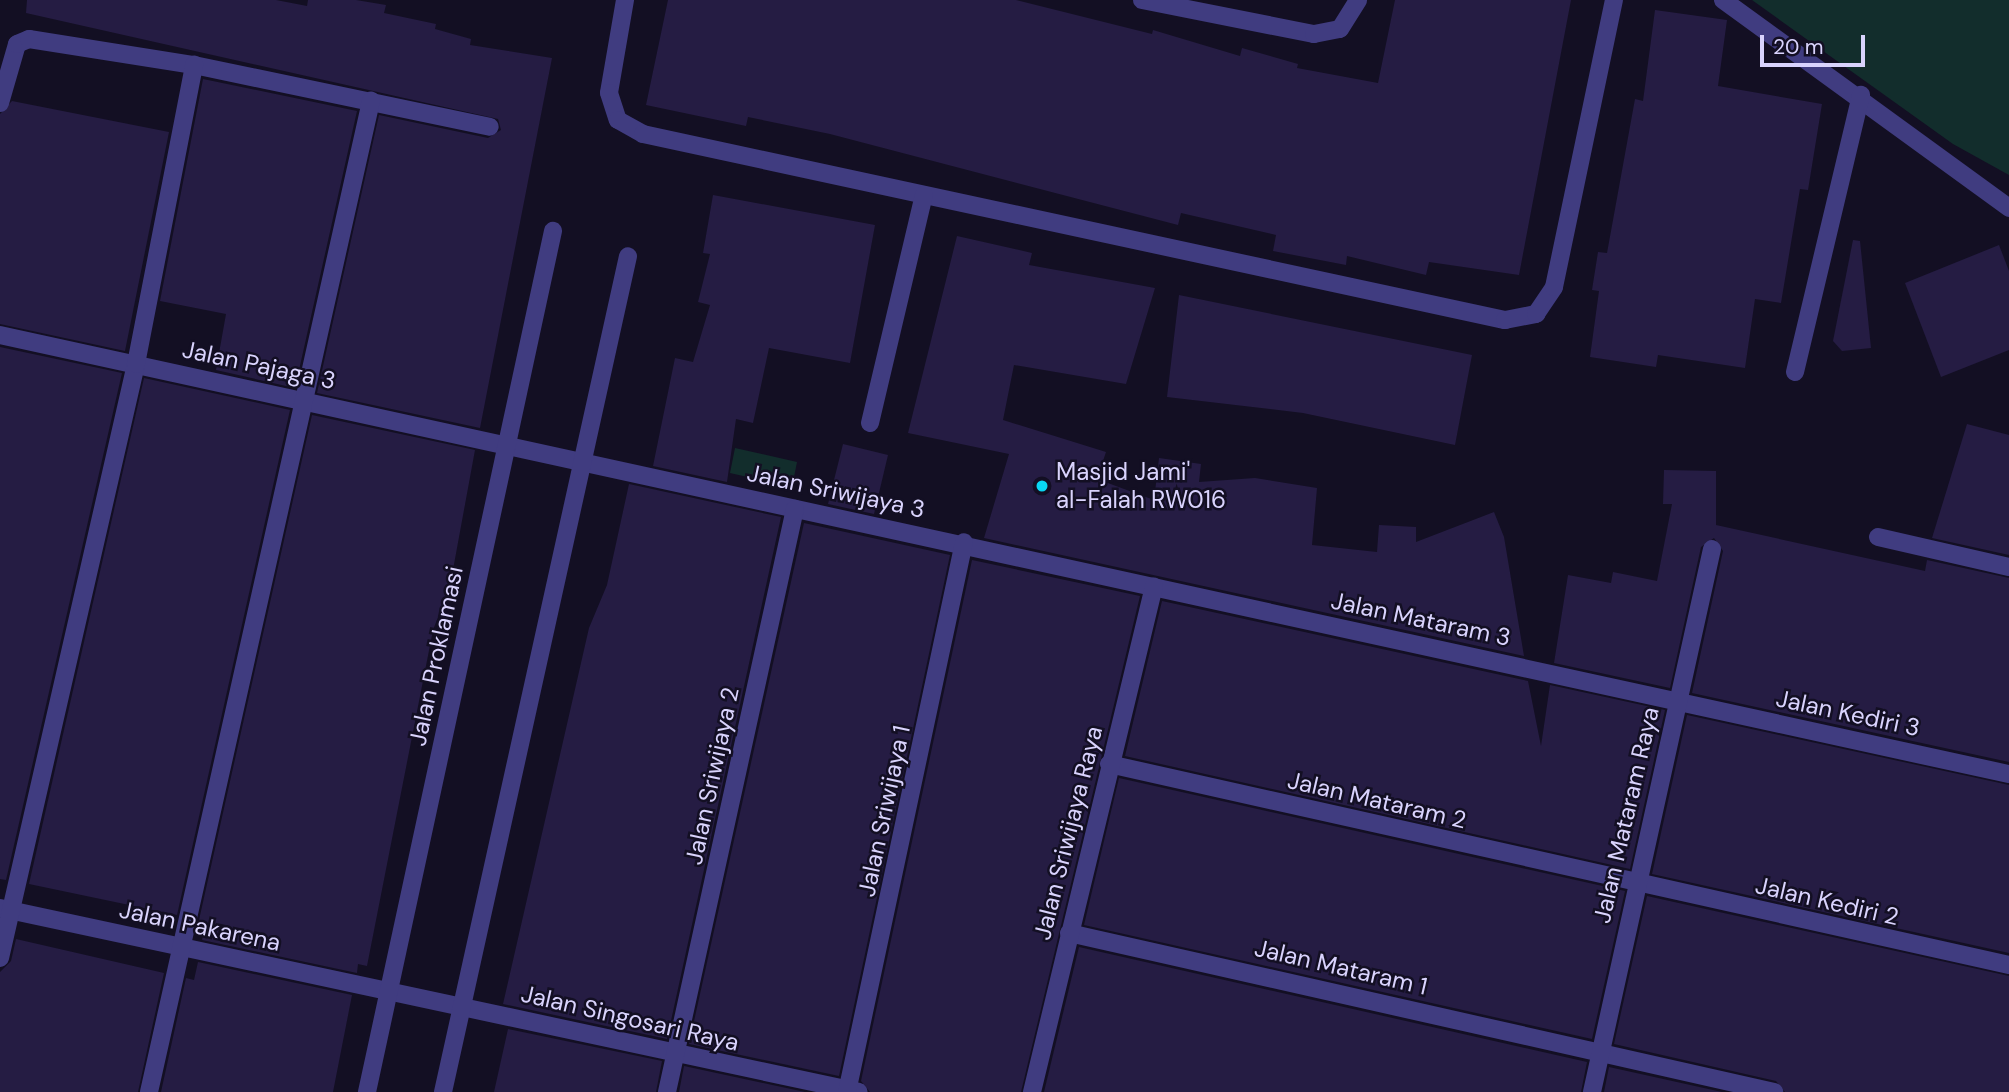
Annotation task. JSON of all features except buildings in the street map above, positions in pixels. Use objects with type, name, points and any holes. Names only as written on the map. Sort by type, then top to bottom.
[{"type":"street","points":[[625,0],[609,93],[618,120],[643,134],[1505,320],[1536,314],[1554,287],[1614,0]]},
{"type":"street","points":[[1142,0],[1314,34],[1340,29],[1358,0]]},
{"type":"street","points":[[1724,0],[1861,95],[2009,208]]},
{"type":"street","points":[[0,103],[17,44],[29,39],[194,65],[490,127]]},
{"type":"street","points":[[0,958],[6,909],[136,364],[194,65]]},
{"type":"street","points":[[1795,372],[1861,95]]},
{"type":"street","points":[[149,1092],[371,101]]},
{"type":"street","points":[[870,423],[924,195]]},
{"type":"street","name":"Jalan Proklamasi","points":[[367,1092],[553,231]]},
{"type":"street","points":[[443,1092],[587,460],[628,256]]},
{"type":"street","name":"Jalan Pajaga 3","points":[[0,335],[509,444]]},
{"type":"street","name":"Jalan Sriwijaya 3","points":[[509,444],[795,509],[964,542],[1154,586]]},
{"type":"street","name":"Jalan Sriwijaya 2","points":[[667,1092],[795,509]]},
{"type":"street","points":[[1878,537],[2009,567]]},
{"type":"street","name":"Jalan Sriwijaya 1","points":[[851,1091],[964,542]]},
{"type":"street","name":"Jalan Mataram Raya","points":[[1592,1092],[1635,881],[1712,549]]},
{"type":"street","name":"Jalan Mataram 3","points":[[1154,586],[1677,700]]},
{"type":"street","name":"Jalan Sriwijaya Raya","points":[[1032,1092],[1154,586]]},
{"type":"street","name":"Jalan Kediri 3","points":[[1677,700],[2009,774]]},
{"type":"street","name":"Jalan Mataram 2","points":[[1110,764],[1635,881]]},
{"type":"street","name":"Jalan Kediri 2","points":[[1635,881],[2009,965]]},
{"type":"street","name":"Jalan Pakarena","points":[[6,909],[181,949],[390,989]]},
{"type":"street","name":"Jalan Mataram 1","points":[[1069,933],[1774,1092]]},
{"type":"street","name":"Jalan Singosari Raya","points":[[390,989],[851,1091]]},
{"type":"green space","points":[[1752,0],[2009,0],[2009,175],[1953,144]]},
{"type":"green space","points":[[735,448],[797,462],[792,487],[730,473]]},
{"type":"place","name":"Masjid Jami' al-Falah RW016","points":[[1042,486]]}]
